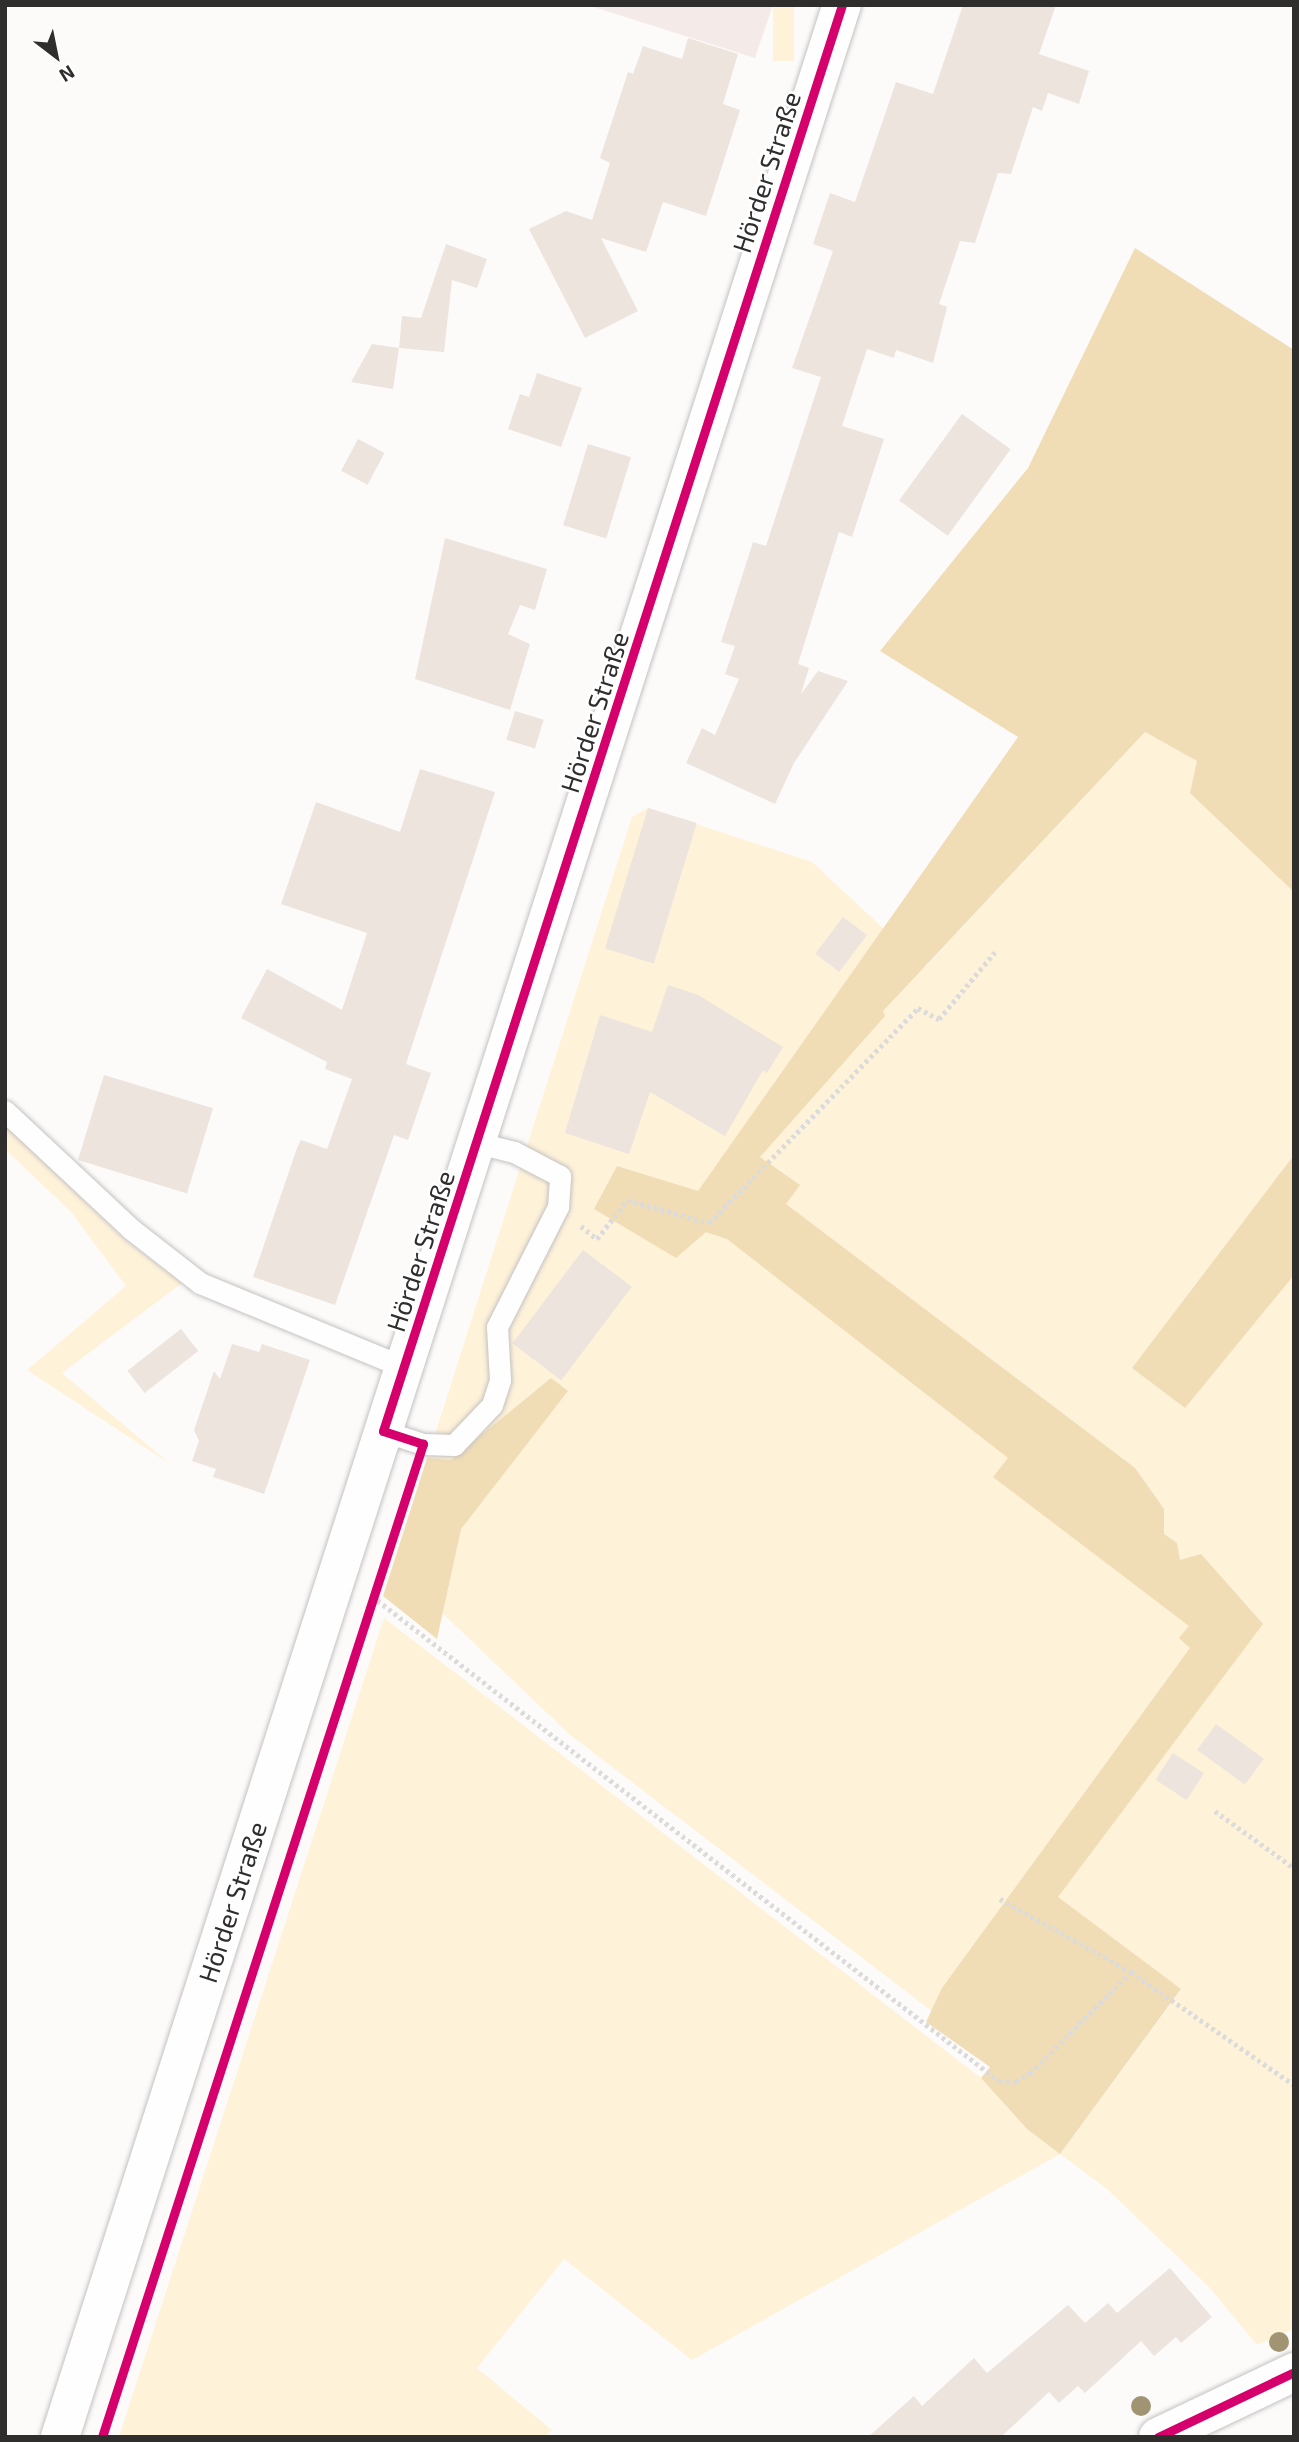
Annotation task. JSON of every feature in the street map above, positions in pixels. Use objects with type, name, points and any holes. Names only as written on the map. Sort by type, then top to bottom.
[{"type":"main road","name":"Hörder Straße","points":[[60,2437],[842,5]]},
{"type":"main road","points":[[1158,2437],[1294,2372]]},
{"type":"lane","name":"Hörder Straße","points":[[5,1111],[131,1229],[200,1283],[404,1367]]},
{"type":"lane","points":[[383,1431],[423,1444],[454,1445],[492,1405],[500,1380],[497,1327],[558,1207],[560,1176],[514,1152],[478,1143]]},
{"type":"path","points":[[558,1207],[597,1239],[627,1200],[709,1223],[918,1008],[940,1020],[995,952]]},
{"type":"path","points":[[340,1568],[999,2081],[1016,2082],[1030,2073],[1131,1972]]},
{"type":"path","points":[[1215,1811],[1294,1868]]},
{"type":"path","points":[[1000,1899],[1131,1972],[1294,2085]]},
{"type":"shaded area","points":[[587,5],[773,5],[755,58]]},
{"type":"shaded area","points":[[773,5],[794,5],[794,61],[773,61]]},
{"type":"shaded area","points":[[1135,248],[1294,350],[1294,892],[1190,793],[1197,761],[1145,732],[883,1011],[885,1016],[760,1157],[800,1185],[786,1204],[1135,1468],[1164,1509],[1164,1534],[1177,1543],[1180,1560],[1201,1554],[1263,1624],[1058,1897],[1181,1989],[1060,2154],[1027,2129],[981,2078],[990,2067],[926,2022],[942,1988],[1190,1648],[1179,1638],[1189,1626],[993,1477],[1008,1458],[727,1239],[706,1232],[676,1258],[594,1209],[617,1166],[698,1191],[1018,737],[880,651],[1028,468]]},
{"type":"shaded area","points":[[1145,732],[1294,815],[1294,2329],[1257,2345],[1210,2288],[1107,2189],[1060,2154],[1181,1990],[1096,1926],[926,2022],[933,2012],[569,1734],[393,1566],[632,817],[648,808],[812,862],[925,967]]},
{"type":"shaded area","points":[[5,1125],[124,1239],[182,1283],[62,1373],[170,1464],[27,1370],[126,1286],[71,1212],[5,1149]]},
{"type":"shaded area","points":[[1294,1155],[1294,1275],[1185,1408],[1132,1368]]},
{"type":"shaded area","points":[[551,1378],[568,1391],[461,1529],[437,1639],[383,1596],[427,1458],[451,1460]]},
{"type":"shaded area","points":[[384,1618],[981,2078],[1027,2129],[1060,2154],[692,2360],[564,2259],[477,2368],[552,2430],[545,2437],[119,2437]]},
{"type":"building","points":[[963,5],[1056,5],[1039,54],[1089,71],[1079,104],[1048,93],[1042,111],[1033,107],[1011,174],[998,173],[975,243],[960,241],[939,304],[947,307],[933,363],[896,350],[894,358],[867,349],[842,426],[884,439],[852,537],[839,532],[798,664],[809,668],[801,694],[818,671],[848,681],[794,763],[775,804],[686,763],[702,728],[715,735],[739,679],[725,674],[735,646],[721,642],[753,542],[766,546],[821,377],[792,368],[833,251],[813,244],[830,193],[855,202],[896,82],[933,94]]},
{"type":"building","points":[[688,38],[738,54],[723,104],[740,110],[706,216],[663,202],[646,252],[601,238],[638,311],[585,338],[529,229],[566,211],[592,220],[610,163],[600,158],[628,72],[633,74],[643,46],[682,59]]},
{"type":"building","points":[[446,244],[487,259],[477,288],[452,280],[444,352],[399,348],[402,316],[421,318]]},
{"type":"building","points":[[372,344],[399,348],[393,389],[351,382]]},
{"type":"building","points":[[537,373],[582,388],[561,447],[508,429],[520,394],[529,397]]},
{"type":"building","points":[[962,414],[1011,449],[948,536],[899,501]]},
{"type":"building","points":[[358,439],[384,453],[368,485],[341,471]]},
{"type":"building","points":[[588,444],[631,457],[606,538],[563,525]]},
{"type":"building","points":[[445,538],[547,569],[535,610],[520,605],[508,634],[530,644],[510,710],[415,679]]},
{"type":"building","points":[[515,711],[544,720],[535,748],[506,740]]},
{"type":"building","points":[[420,769],[495,792],[406,1064],[431,1073],[408,1140],[394,1135],[335,1305],[253,1277],[301,1140],[327,1149],[352,1079],[325,1069],[327,1062],[241,1018],[267,969],[342,1010],[367,933],[281,904],[316,802],[400,832]]},
{"type":"building","points":[[648,808],[697,823],[654,963],[605,949]]},
{"type":"building","points":[[843,917],[867,935],[839,972],[815,954]]},
{"type":"building","points":[[668,985],[698,995],[783,1047],[767,1073],[763,1070],[725,1136],[650,1092],[629,1154],[565,1133],[600,1015],[652,1032]]},
{"type":"building","points":[[104,1075],[213,1108],[187,1193],[78,1160]]},
{"type":"building","points":[[583,1250],[632,1287],[561,1380],[513,1343]]},
{"type":"building","points":[[181,1329],[198,1351],[145,1393],[127,1371]]},
{"type":"building","points":[[232,1344],[259,1352],[262,1344],[310,1360],[264,1494],[213,1477],[216,1469],[192,1461],[199,1441],[194,1430],[214,1371],[220,1379]]},
{"type":"building","points":[[1216,1724],[1264,1759],[1245,1785],[1197,1750]]},
{"type":"building","points":[[1173,1753],[1204,1773],[1187,1800],[1156,1780]]},
{"type":"building","points":[[1170,2268],[1212,2317],[1181,2343],[1176,2337],[1154,2356],[1141,2341],[1085,2393],[1078,2386],[1059,2403],[1049,2392],[1001,2437],[868,2437],[914,2396],[922,2406],[974,2358],[987,2373],[1068,2305],[1085,2323],[1108,2303],[1117,2313]]},
{"type":"cycle path","points":[[102,2437],[423,1444],[383,1431],[842,5]]},
{"type":"cycle path","points":[[1158,2437],[1294,2372]]}]
